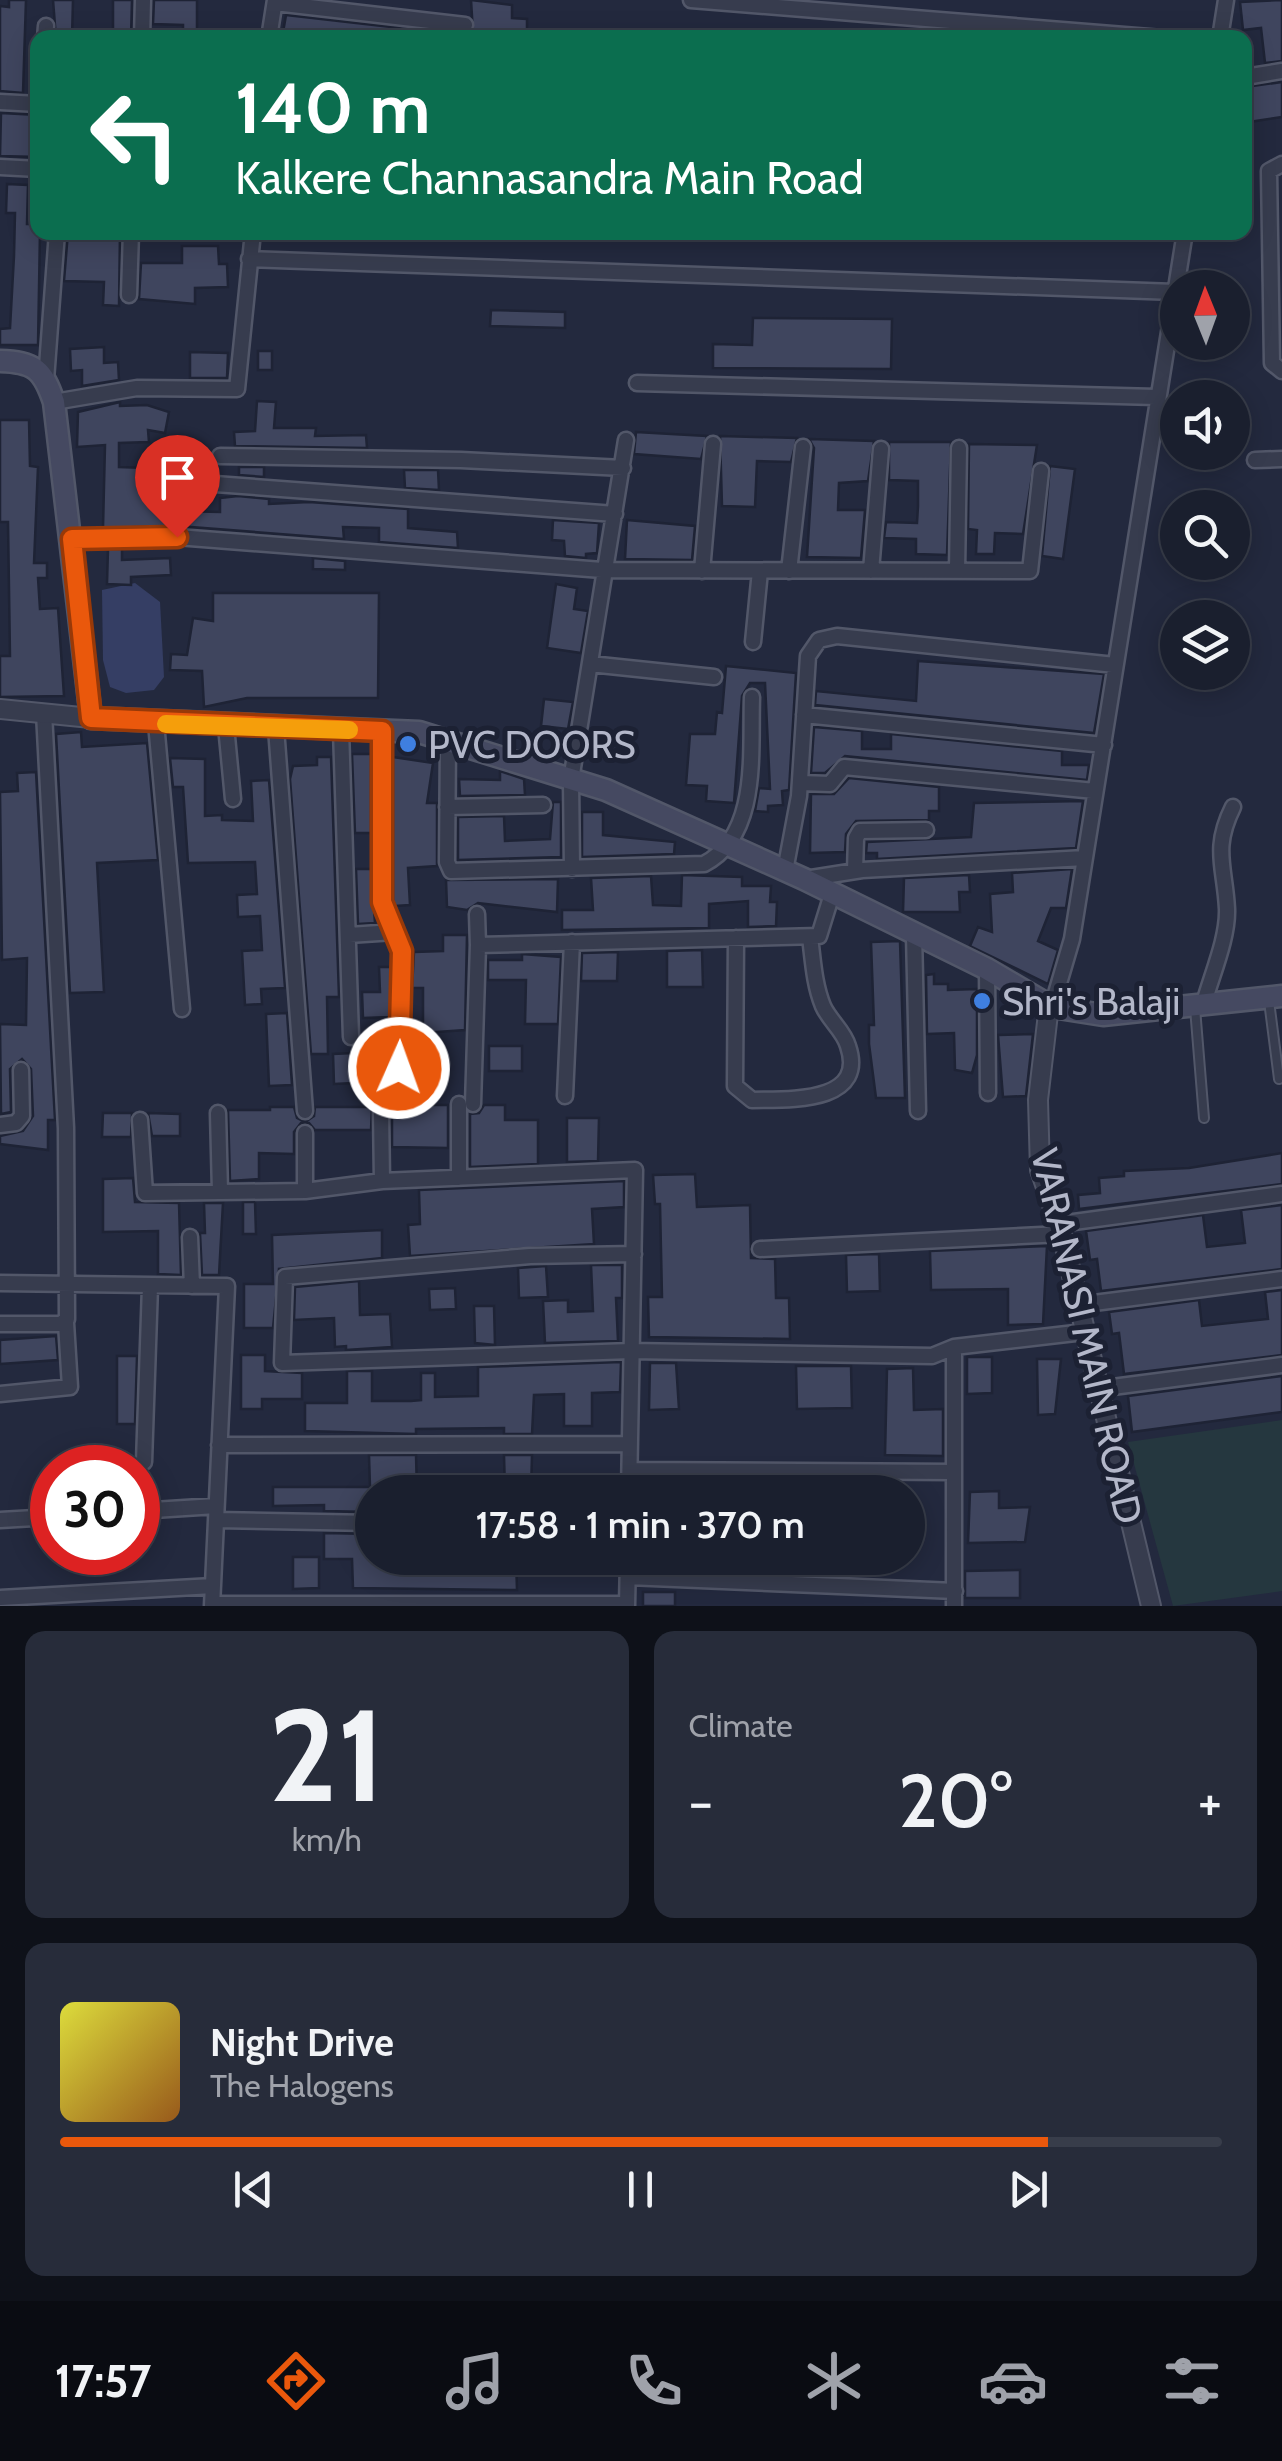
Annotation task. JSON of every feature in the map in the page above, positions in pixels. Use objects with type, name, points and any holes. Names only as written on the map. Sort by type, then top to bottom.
[{"type":"main road","points":[[0,362],[28,362],[46,380],[54,402],[91,718],[419,732],[606,790],[794,875],[987,969],[1051,1006],[1104,1015],[1275,996]]},
{"type":"street","points":[[142,30],[143,0]]},
{"type":"street","points":[[691,0],[1063,30]]},
{"type":"street","points":[[1221,30],[1226,0]]},
{"type":"street","points":[[271,30],[275,1],[466,26]]},
{"type":"street","points":[[1252,76],[1282,70]]},
{"type":"street","points":[[0,102],[30,104]]},
{"type":"street","points":[[1282,164],[1270,171],[1272,363],[1282,371]]},
{"type":"street","points":[[0,167],[30,169]]},
{"type":"street","points":[[46,380],[56,240]]},
{"type":"street","points":[[129,295],[131,240]]},
{"type":"street","points":[[54,402],[136,388],[237,389],[252,240]]},
{"type":"street","points":[[1178,270],[1184,240]]},
{"type":"street","points":[[249,260],[1160,292]]},
{"type":"street","points":[[1051,1006],[1072,939],[1162,360]]},
{"type":"street","points":[[638,383],[1156,398]]},
{"type":"street","points":[[572,868],[571,780],[626,440]]},
{"type":"street","points":[[702,570],[714,444]]},
{"type":"street","points":[[789,570],[802,447]]},
{"type":"street","points":[[956,571],[959,448]]},
{"type":"street","points":[[871,571],[880,449]]},
{"type":"street","points":[[220,456],[462,460],[623,468]]},
{"type":"street","points":[[1255,460],[1282,459]]},
{"type":"street","points":[[72,539],[177,537],[602,570],[1030,571],[1041,471]]},
{"type":"street","points":[[188,482],[615,514]]},
{"type":"street","points":[[753,642],[760,570]]},
{"type":"street","points":[[1085,858],[794,875],[808,656],[826,637],[1115,665]]},
{"type":"street","points":[[590,664],[714,677]]},
{"type":"street","points":[[448,741],[450,871],[704,864],[729,846],[744,814],[752,697]]},
{"type":"street","points":[[0,709],[91,718]]},
{"type":"street","points":[[0,1394],[70,1386],[66,1323],[66,1128],[44,713]]},
{"type":"street","points":[[804,715],[1104,744]]},
{"type":"street","points":[[156,723],[182,1008]]},
{"type":"street","points":[[226,726],[233,799]]},
{"type":"street","points":[[276,728],[305,1111]]},
{"type":"street","points":[[341,730],[351,1037]]},
{"type":"street","points":[[382,731],[382,902],[402,951],[398,1105]]},
{"type":"street","points":[[800,784],[830,784],[844,767],[1095,791]]},
{"type":"street","points":[[447,807],[543,805]]},
{"type":"street","points":[[1199,1003],[1227,909],[1220,871],[1222,830],[1233,807]]},
{"type":"street","points":[[855,871],[856,838],[860,831],[926,830]]},
{"type":"street","points":[[478,945],[810,936],[822,933],[832,894]]},
{"type":"street","points":[[459,1178],[478,945],[477,914]]},
{"type":"street","points":[[350,934],[394,932]]},
{"type":"street","points":[[914,934],[918,1111]]},
{"type":"street","points":[[736,938],[735,1086],[752,1100],[820,1098],[833,1092],[849,1066],[850,1050],[818,992],[810,936]]},
{"type":"street","points":[[565,1096],[572,942]]},
{"type":"street","points":[[987,969],[988,1093]]},
{"type":"street","name":"VARANASI MAIN ROAD","points":[[1051,1006],[1038,1100],[1040,1170],[1060,1229],[1151,1606]]},
{"type":"street","points":[[0,1124],[16,1124],[22,1116],[21,1070]]},
{"type":"street","points":[[381,1112],[382,1181]]},
{"type":"street","points":[[218,1114],[220,1192]]},
{"type":"street","points":[[140,1120],[144,1193],[305,1190],[382,1181],[635,1170],[630,1475]]},
{"type":"street","points":[[305,1133],[305,1190]]},
{"type":"street","points":[[760,1249],[1060,1229],[1282,1194]]},
{"type":"street","points":[[190,1236],[192,1286]]},
{"type":"street","points":[[634,1254],[530,1256],[285,1277],[282,1362],[632,1351],[932,1356],[954,1347],[1084,1332]]},
{"type":"street","points":[[1078,1305],[1282,1279]]},
{"type":"street","points":[[0,1283],[227,1286],[212,1605],[628,1605],[628,1577],[954,1599],[954,1347]]},
{"type":"street","points":[[145,1445],[150,1286]]},
{"type":"street","points":[[0,1324],[66,1323]]},
{"type":"street","points":[[1097,1388],[1282,1365]]},
{"type":"street","points":[[219,1445],[630,1444]]},
{"type":"street","points":[[630,1470],[954,1472]]},
{"type":"street","points":[[160,1512],[355,1522]]},
{"type":"street","points":[[0,1520],[30,1518]]},
{"type":"street","points":[[0,1598],[213,1586]]},
{"type":"lane","points":[[1275,996],[1279,1080]]},
{"type":"lane","points":[[1199,1003],[1204,1118]]},
{"type":"shaded area","points":[[1282,1420],[1282,1591],[1173,1606],[1128,1442]]},
{"type":"water","points":[[135,583],[160,602],[164,677],[154,690],[126,693],[110,687],[103,660],[102,590]]},
{"type":"building","points":[[9,0],[26,0],[23,93],[0,91],[0,6],[9,7]]},
{"type":"building","points":[[53,0],[73,0],[72,30],[55,30]]},
{"type":"building","points":[[113,0],[132,0],[131,30],[113,30]]},
{"type":"building","points":[[154,0],[197,0],[197,30],[183,30],[183,25],[153,24]]},
{"type":"building","points":[[471,0],[512,5],[512,18],[527,19],[527,30],[473,30]]},
{"type":"building","points":[[1282,0],[1282,61],[1265,63],[1261,28],[1243,30],[1240,2]]},
{"type":"building","points":[[286,15],[400,28],[400,30],[283,30]]},
{"type":"building","points":[[1282,82],[1282,117],[1252,122],[1252,86]]},
{"type":"building","points":[[1,113],[30,115],[30,157],[0,156]]},
{"type":"building","points":[[7,184],[28,185],[30,240],[40,240],[38,345],[0,345],[0,329],[10,328],[14,256],[15,213],[6,213]]},
{"type":"building","points":[[67,240],[120,240],[119,306],[103,305],[104,282],[64,281]]},
{"type":"building","points":[[182,246],[218,246],[219,264],[227,264],[228,287],[195,288],[195,304],[139,299],[141,263],[182,263]]},
{"type":"building","points":[[491,310],[565,312],[565,328],[490,326]]},
{"type":"building","points":[[753,318],[892,319],[891,369],[713,368],[713,344],[752,345]]},
{"type":"building","points":[[104,347],[104,363],[118,362],[119,380],[82,386],[82,370],[71,371],[70,349]]},
{"type":"building","points":[[258,351],[272,351],[272,370],[258,370]]},
{"type":"building","points":[[190,352],[228,353],[227,378],[190,378]]},
{"type":"building","points":[[257,401],[276,402],[274,428],[316,428],[315,436],[366,435],[367,448],[235,446],[234,432],[255,431]]},
{"type":"building","points":[[120,402],[120,406],[147,405],[169,412],[165,433],[148,430],[149,442],[119,443],[119,467],[178,469],[178,511],[220,512],[220,498],[238,496],[269,499],[269,504],[309,502],[408,509],[408,528],[457,532],[458,548],[379,542],[379,528],[343,527],[344,539],[178,526],[103,528],[105,445],[77,447],[78,412]]},
{"type":"building","points":[[0,420],[29,420],[30,466],[38,467],[34,563],[47,563],[47,578],[38,578],[40,609],[58,608],[64,696],[0,697],[0,656],[10,656],[8,522],[0,522]]},
{"type":"building","points":[[636,432],[707,436],[701,459],[634,454]]},
{"type":"building","points":[[720,436],[797,438],[791,462],[757,461],[755,507],[722,506]]},
{"type":"building","points":[[809,439],[874,441],[868,481],[839,483],[838,510],[865,510],[861,558],[807,557],[814,448]]},
{"type":"building","points":[[889,442],[951,442],[947,555],[916,554],[916,539],[884,538],[886,522],[917,523],[918,506],[918,481],[889,480]]},
{"type":"building","points":[[969,444],[1037,445],[1023,534],[995,533],[994,554],[976,554],[977,530],[968,529]]},
{"type":"building","points":[[1050,466],[1075,469],[1063,559],[1042,556]]},
{"type":"building","points":[[239,467],[264,467],[264,477],[239,475]]},
{"type":"building","points":[[404,470],[438,470],[439,490],[405,488]]},
{"type":"building","points":[[553,520],[599,523],[597,553],[586,554],[586,558],[565,556],[564,541],[552,540]]},
{"type":"building","points":[[627,520],[695,526],[692,560],[625,559]]},
{"type":"building","points":[[108,549],[122,549],[122,560],[170,558],[171,575],[131,577],[131,585],[107,584]]},
{"type":"building","points":[[313,558],[345,561],[345,570],[313,569]]},
{"type":"building","points":[[556,584],[577,588],[574,609],[588,611],[581,653],[547,648]]},
{"type":"building","points":[[213,593],[379,593],[378,698],[247,698],[204,707],[202,671],[170,670],[171,654],[187,655],[193,618],[213,621]]},
{"type":"building","points":[[918,661],[1104,674],[1094,733],[815,705],[816,691],[916,701]]},
{"type":"building","points":[[726,666],[796,673],[789,790],[782,791],[783,805],[768,806],[768,812],[755,811],[759,788],[770,789],[765,683],[750,683],[742,696],[734,803],[706,801],[707,786],[686,785],[690,734],[715,734],[717,712],[722,713]]},
{"type":"building","points":[[544,699],[573,702],[568,729],[541,726]]},
{"type":"building","points":[[814,727],[862,731],[862,749],[891,749],[891,734],[1062,751],[1062,765],[1089,765],[1087,780],[845,756],[825,773],[811,773]]},
{"type":"building","points":[[81,732],[82,747],[147,743],[158,860],[97,863],[104,992],[70,993],[56,734]]},
{"type":"building","points":[[352,754],[371,754],[371,833],[355,833]]},
{"type":"building","points":[[317,757],[331,757],[339,997],[327,997],[328,1054],[311,1054],[290,779],[293,766],[317,765]]},
{"type":"building","points":[[393,757],[433,763],[427,803],[437,803],[437,866],[408,868],[410,905],[395,906],[393,900]]},
{"type":"building","points":[[170,758],[205,759],[205,816],[222,815],[222,820],[253,821],[251,781],[269,780],[285,988],[261,989],[262,1004],[245,1005],[242,951],[262,950],[260,916],[238,917],[237,895],[257,894],[255,862],[188,863],[183,787],[173,787]]},
{"type":"building","points":[[500,771],[524,779],[525,795],[460,796],[459,779],[500,780]]},
{"type":"building","points":[[36,772],[55,1120],[48,1120],[48,1150],[0,1144],[0,1136],[23,1131],[33,1116],[31,1069],[22,1059],[10,1069],[11,1112],[1,1114],[0,1024],[26,1025],[27,958],[2,960],[0,792],[18,791],[17,773]]},
{"type":"building","points":[[849,778],[939,787],[939,811],[929,811],[929,820],[856,821],[846,834],[845,852],[810,853],[811,794],[834,794]]},
{"type":"building","points":[[1083,801],[1076,848],[877,859],[877,853],[866,853],[867,842],[971,837],[974,803]]},
{"type":"building","points":[[553,802],[561,802],[561,857],[458,860],[458,817],[504,816],[505,841],[550,839]]},
{"type":"building","points":[[582,812],[603,812],[603,835],[675,842],[674,854],[582,857]]},
{"type":"building","points":[[356,869],[371,869],[375,923],[358,924]]},
{"type":"building","points":[[1072,869],[1066,908],[1051,908],[1038,941],[1058,950],[1048,984],[970,946],[978,927],[992,932],[990,894],[1013,892],[1012,873]]},
{"type":"building","points":[[682,875],[742,877],[742,886],[771,886],[770,902],[777,902],[776,926],[748,927],[748,901],[709,904],[709,928],[562,930],[562,910],[593,910],[591,878],[651,876],[653,905],[681,906]]},
{"type":"building","points":[[969,875],[970,892],[959,892],[960,912],[903,912],[904,878]]},
{"type":"building","points":[[558,879],[557,912],[478,903],[467,910],[447,907],[446,880]]},
{"type":"building","points":[[443,935],[467,935],[465,1030],[423,1033],[423,988],[412,988],[414,952],[443,951]]},
{"type":"building","points":[[900,941],[905,1098],[876,1098],[869,1044],[869,1025],[874,1025],[871,942]]},
{"type":"building","points":[[702,950],[703,987],[667,987],[667,951]]},
{"type":"building","points":[[618,952],[617,981],[581,981],[582,953]]},
{"type":"building","points":[[522,954],[561,957],[558,1024],[525,1024],[526,980],[488,980],[488,960],[522,960]]},
{"type":"building","points":[[379,967],[391,967],[390,1017],[363,1018],[362,992],[380,992]]},
{"type":"building","points":[[934,974],[934,984],[948,984],[948,990],[977,989],[977,1055],[972,1073],[955,1070],[954,1033],[927,1034],[926,975]]},
{"type":"building","points":[[287,1013],[292,1085],[269,1086],[266,1014]]},
{"type":"building","points":[[1033,1034],[1026,1096],[1003,1097],[998,1035]]},
{"type":"building","points":[[489,1046],[522,1046],[522,1071],[489,1071]]},
{"type":"building","points":[[411,1051],[433,1052],[433,1067],[411,1066]]},
{"type":"building","points":[[353,1053],[354,1083],[334,1084],[333,1054]]},
{"type":"building","points":[[419,1105],[448,1105],[448,1148],[392,1147],[392,1113],[419,1111]]},
{"type":"building","points":[[484,1105],[505,1105],[505,1120],[538,1120],[538,1164],[470,1167],[470,1114],[479,1113]]},
{"type":"building","points":[[294,1107],[297,1118],[305,1122],[314,1116],[315,1107],[372,1107],[371,1130],[315,1130],[309,1123],[301,1123],[294,1132],[294,1154],[259,1153],[259,1179],[230,1181],[228,1110]]},
{"type":"building","points":[[103,1113],[132,1113],[131,1137],[102,1137]]},
{"type":"building","points":[[148,1113],[180,1114],[180,1136],[152,1136]]},
{"type":"building","points":[[567,1118],[599,1118],[598,1161],[567,1162]]},
{"type":"building","points":[[1282,1153],[1282,1184],[1079,1209],[1078,1195],[1100,1193],[1099,1178],[1124,1176],[1124,1171],[1189,1168]]},
{"type":"building","points":[[695,1174],[697,1207],[750,1205],[751,1258],[775,1259],[776,1298],[789,1298],[790,1339],[649,1337],[648,1297],[662,1297],[660,1204],[655,1204],[653,1175]]},
{"type":"building","points":[[133,1178],[135,1202],[179,1203],[181,1275],[158,1274],[158,1231],[103,1232],[103,1179]]},
{"type":"building","points":[[624,1181],[624,1207],[592,1209],[594,1244],[410,1256],[408,1225],[420,1224],[419,1190]]},
{"type":"building","points":[[243,1202],[255,1202],[256,1234],[243,1234]]},
{"type":"building","points":[[204,1203],[223,1203],[219,1275],[202,1275],[200,1233],[205,1233]]},
{"type":"building","points":[[1282,1205],[1282,1269],[1101,1291],[1097,1259],[1090,1260],[1086,1231],[1203,1215],[1207,1247],[1245,1243],[1241,1210]]},
{"type":"building","points":[[382,1230],[382,1258],[279,1269],[273,1328],[244,1328],[244,1284],[273,1284],[272,1235]]},
{"type":"building","points":[[1047,1246],[1043,1324],[1008,1325],[1008,1289],[931,1290],[930,1251]]},
{"type":"building","points":[[879,1254],[880,1291],[847,1292],[846,1255]]},
{"type":"building","points":[[591,1265],[622,1265],[622,1298],[616,1298],[618,1341],[545,1343],[543,1301],[568,1300],[568,1312],[593,1311]]},
{"type":"building","points":[[546,1266],[548,1297],[519,1298],[518,1268]]},
{"type":"building","points":[[359,1281],[360,1315],[390,1314],[392,1347],[335,1347],[334,1318],[294,1320],[295,1287]]},
{"type":"building","points":[[455,1288],[456,1309],[430,1310],[429,1289]]},
{"type":"building","points":[[1282,1290],[1282,1355],[1124,1374],[1119,1333],[1112,1334],[1109,1312],[1199,1300],[1202,1326],[1268,1319],[1265,1292]]},
{"type":"building","points":[[474,1306],[494,1306],[495,1345],[475,1343]]},
{"type":"building","points":[[56,1336],[58,1360],[0,1364],[0,1340]]},
{"type":"building","points":[[241,1355],[265,1355],[265,1371],[302,1373],[302,1399],[262,1399],[262,1409],[241,1409]]},
{"type":"building","points":[[117,1356],[137,1356],[135,1424],[117,1424]]},
{"type":"building","points":[[967,1357],[992,1357],[992,1393],[967,1394]]},
{"type":"building","points":[[1037,1359],[1061,1359],[1055,1414],[1038,1415]]},
{"type":"building","points":[[621,1362],[620,1392],[592,1393],[592,1426],[564,1426],[564,1394],[534,1395],[532,1434],[504,1434],[504,1428],[416,1429],[416,1434],[305,1431],[305,1403],[347,1403],[347,1371],[372,1371],[372,1401],[411,1401],[421,1400],[421,1373],[435,1373],[435,1397],[478,1396],[478,1367]]},
{"type":"building","points":[[650,1363],[676,1363],[679,1409],[649,1410]]},
{"type":"building","points":[[796,1366],[851,1366],[852,1408],[797,1409]]},
{"type":"building","points":[[913,1368],[914,1410],[943,1409],[943,1456],[885,1455],[887,1369]]},
{"type":"building","points":[[1282,1376],[1282,1412],[1132,1432],[1128,1396]]},
{"type":"building","points":[[369,1455],[416,1455],[417,1475],[370,1475]]},
{"type":"building","points":[[504,1455],[532,1455],[531,1475],[505,1475]]},
{"type":"building","points":[[273,1487],[355,1487],[355,1512],[324,1511],[324,1505],[273,1506]]},
{"type":"building","points":[[999,1491],[999,1508],[1030,1507],[1025,1542],[968,1543],[970,1492]]},
{"type":"building","points":[[324,1533],[355,1534],[355,1575],[517,1575],[517,1590],[353,1588],[352,1559],[324,1559]]},
{"type":"building","points":[[293,1557],[319,1557],[319,1588],[293,1589]]},
{"type":"building","points":[[1020,1570],[1020,1598],[965,1598],[965,1571]]},
{"type":"building","points":[[643,1592],[675,1592],[675,1606],[643,1606]]},
{"type":"slow traffic","points":[[166,724],[349,730]]},
{"type":"place","name":"PVC DOORS","points":[[408,744]]},
{"type":"place","name":"Shri's Balaji","points":[[982,1001]]},
{"type":"route","points":[[177,537],[72,539],[91,718],[382,731],[382,902],[402,951],[399,1068]]}]
